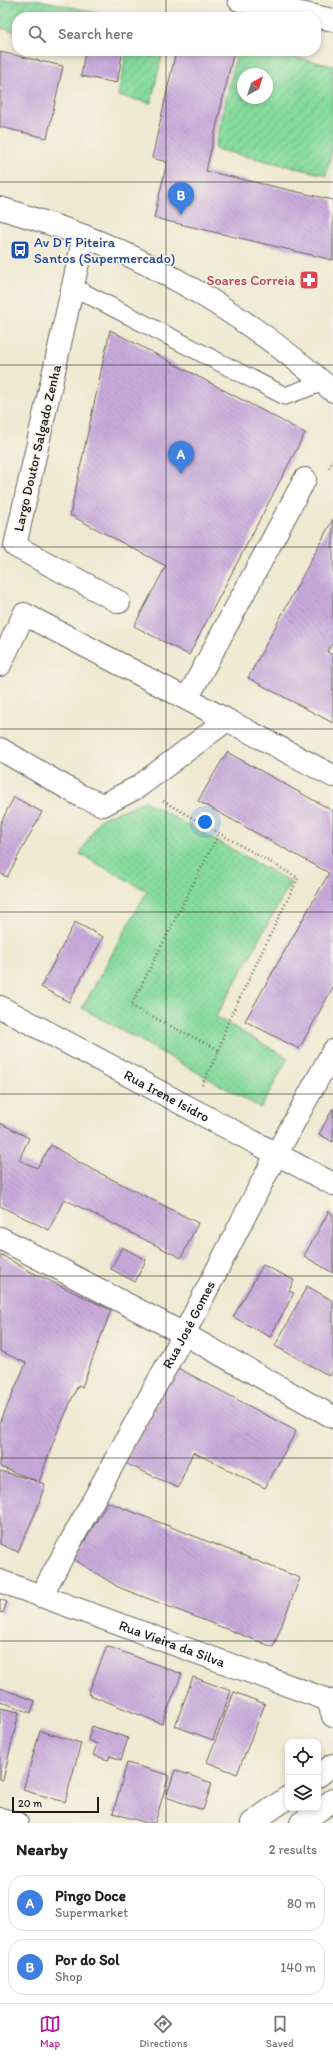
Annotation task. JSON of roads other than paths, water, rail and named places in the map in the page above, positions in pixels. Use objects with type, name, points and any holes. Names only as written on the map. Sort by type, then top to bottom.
[{"type":"street","points":[[239,0],[303,6],[316,12]]},
{"type":"street","points":[[321,14],[333,20]]},
{"type":"street","points":[[0,208],[84,236],[151,266],[208,299],[285,350],[328,386]]},
{"type":"street","name":"Largo Doutor Salgado Zenha","points":[[84,236],[15,546],[119,602]]},
{"type":"street","points":[[188,700],[305,479]]},
{"type":"street","points":[[0,665],[24,614],[333,776]]},
{"type":"street","points":[[0,749],[81,796],[103,804],[138,787],[227,720]]},
{"type":"street","name":"Rua Irene Isidro","points":[[0,1007],[333,1184]]},
{"type":"street","name":"Rua José Gomes","points":[[41,1596],[184,1334],[276,1155],[333,1051]]},
{"type":"street","points":[[0,1238],[184,1334],[333,1417]]},
{"type":"street","name":"Rua Vieira da Silva","points":[[0,1580],[328,1700],[333,1716]]},
{"type":"street","points":[[319,1775],[333,1765]]},
{"type":"street","points":[[252,1823],[285,1799]]},
{"type":"street","points":[[301,1823],[333,1800]]},
{"type":"street","points":[[0,1819],[17,1823]]},
{"type":"lane","points":[[73,287],[285,396],[328,386]]},
{"type":"place","name":"Por do Sol","points":[[181,215]]},
{"type":"place","name":"Av D F Piteira Santos (Supermercado)","points":[[20,250]]},
{"type":"place","name":"Soares Correia","points":[[309,280]]},
{"type":"place","name":"Pingo Doce","points":[[181,474]]}]
